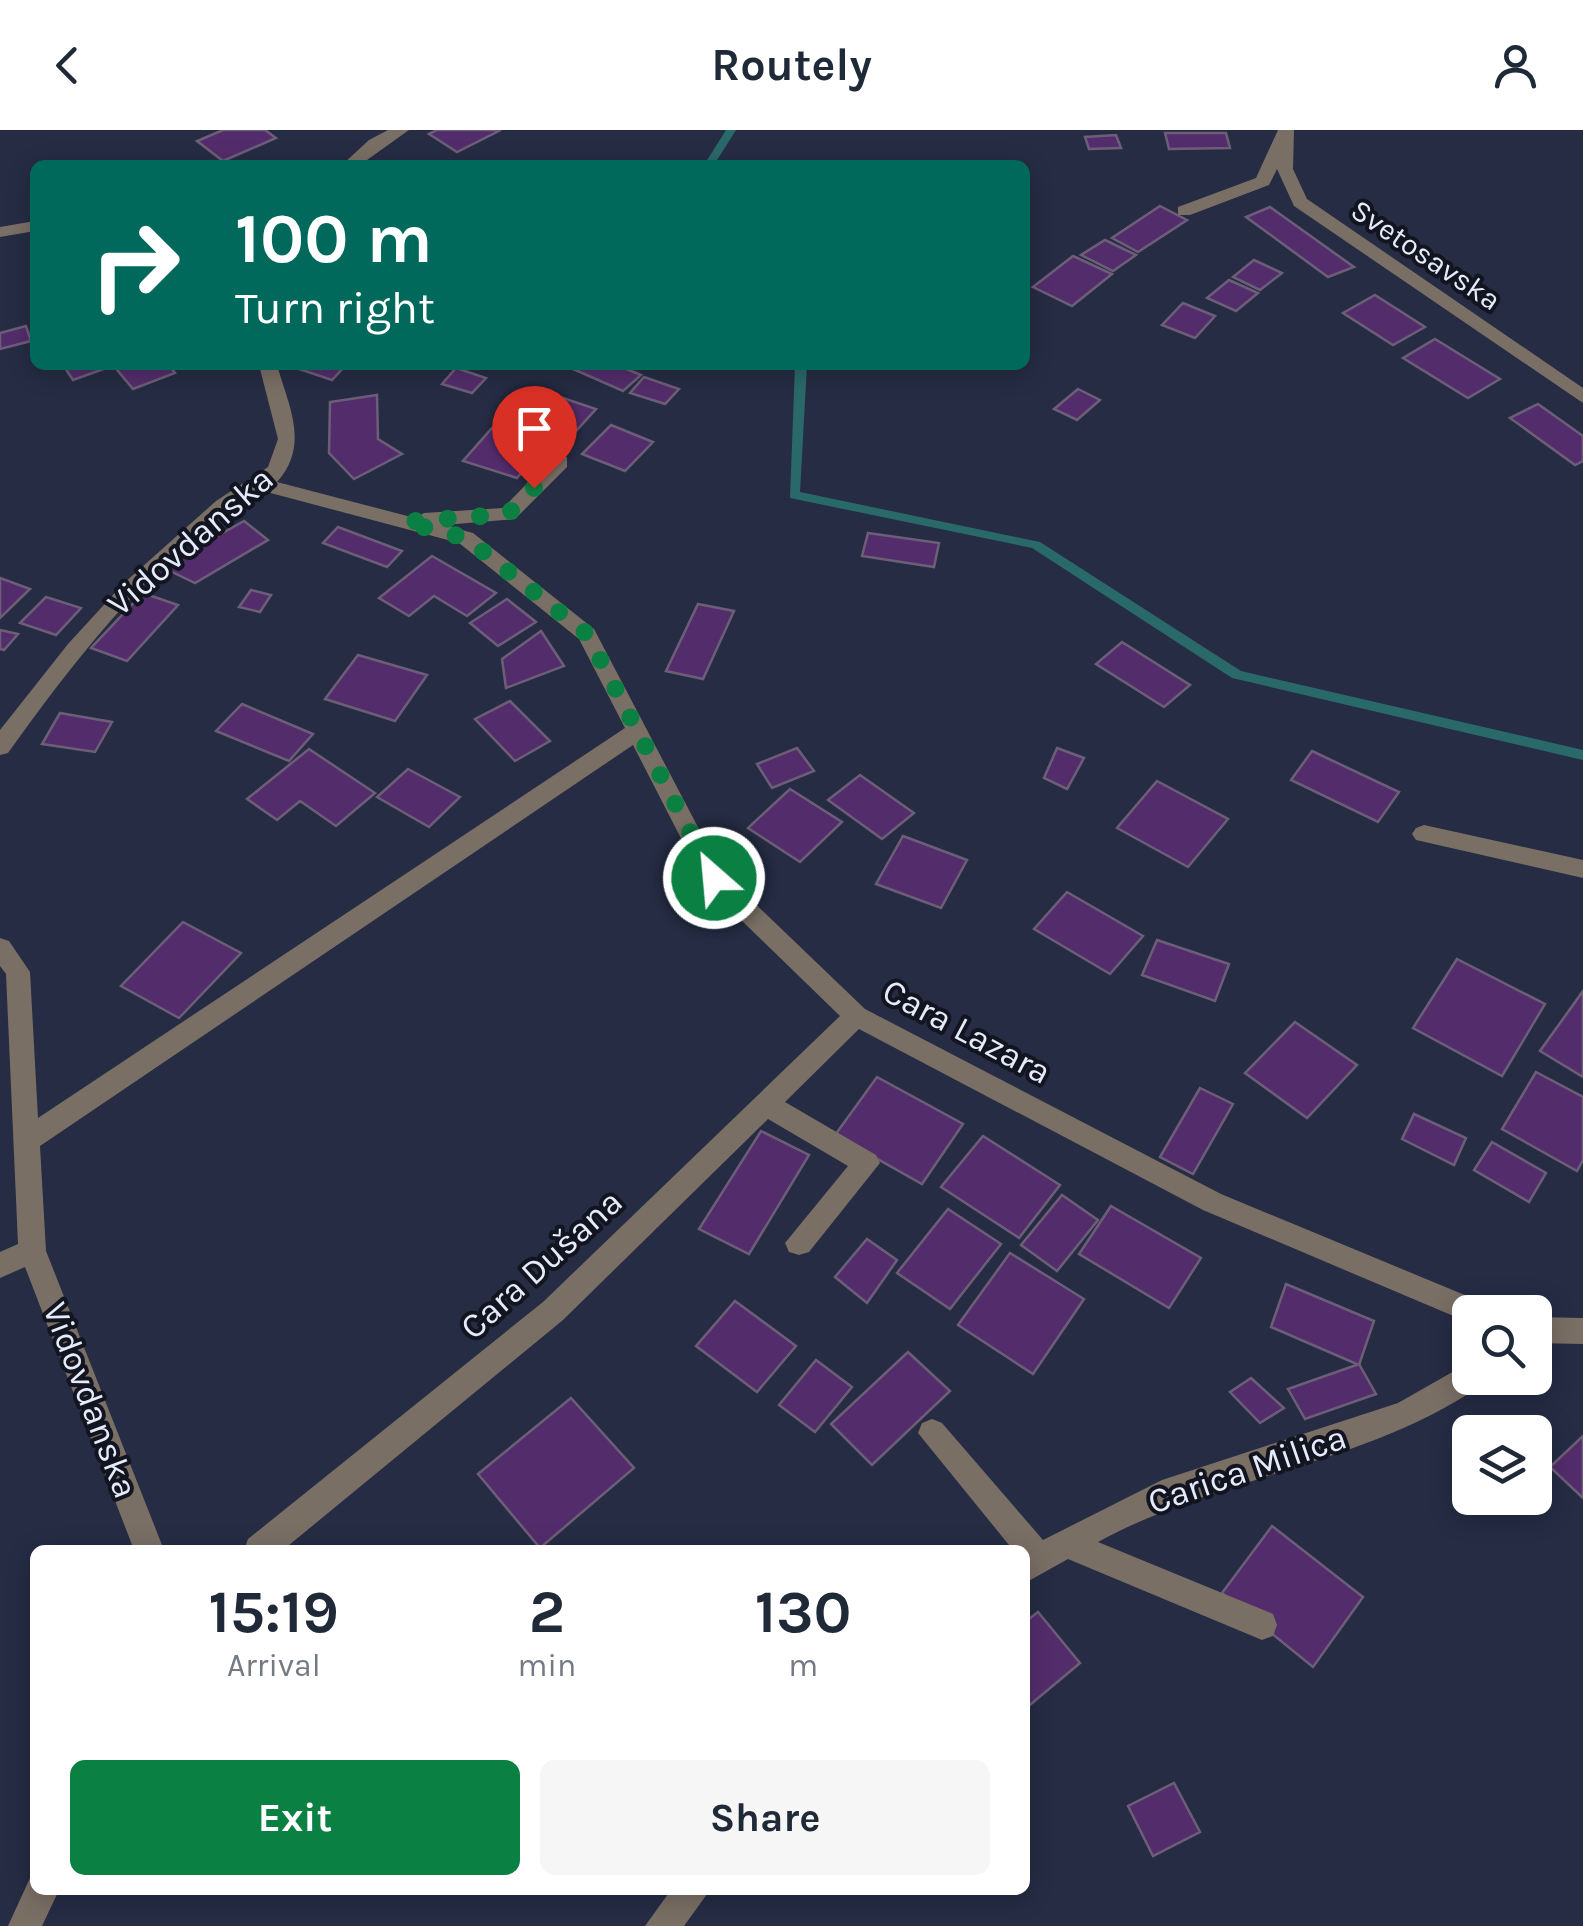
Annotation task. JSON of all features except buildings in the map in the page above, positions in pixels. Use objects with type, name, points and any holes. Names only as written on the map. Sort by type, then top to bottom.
[{"type":"street","points":[[355,160],[375,142],[400,130]]},
{"type":"street","points":[[1184,211],[1263,181],[1285,133]]},
{"type":"street","name":"Svetosavska","points":[[1285,133],[1285,169],[1300,202],[1583,397]]},
{"type":"street","points":[[0,232],[30,227]]},
{"type":"street","name":"Vidovdanska","points":[[0,747],[111,606],[227,502],[264,485],[289,442],[269,370]]},
{"type":"street","points":[[404,522],[508,514],[560,462]]},
{"type":"street","name":"Cara Lazara","points":[[264,485],[466,538],[587,634],[714,878],[856,1016],[1212,1202],[1452,1303]]},
{"type":"street","points":[[24,1142],[638,731]]},
{"type":"street","points":[[1424,834],[1583,869]]},
{"type":"street","name":"Vidovdanska","points":[[0,948],[18,972],[32,1251],[148,1545]]},
{"type":"street","name":"Cara Dušana","points":[[265,1545],[553,1310],[856,1016]]},
{"type":"street","points":[[766,1104],[868,1163],[799,1243]]},
{"type":"street","points":[[0,1265],[32,1251]]},
{"type":"street","points":[[1552,1330],[1583,1331]]},
{"type":"street","name":"Carica Milica","points":[[1044,1557],[1179,1488],[1428,1407],[1452,1389]]},
{"type":"street","points":[[932,1433],[1044,1557],[1262,1625]]},
{"type":"street","points":[[26,1926],[40,1895]]},
{"type":"street","points":[[662,1926],[689,1895]]},
{"type":"waterway","points":[[712,160],[731,130]]},
{"type":"waterway","points":[[801,370],[794,495],[1036,545],[1237,675],[1583,755]]},
{"type":"route","points":[[534,488],[508,514],[404,522],[466,538],[587,634],[714,878]]}]
